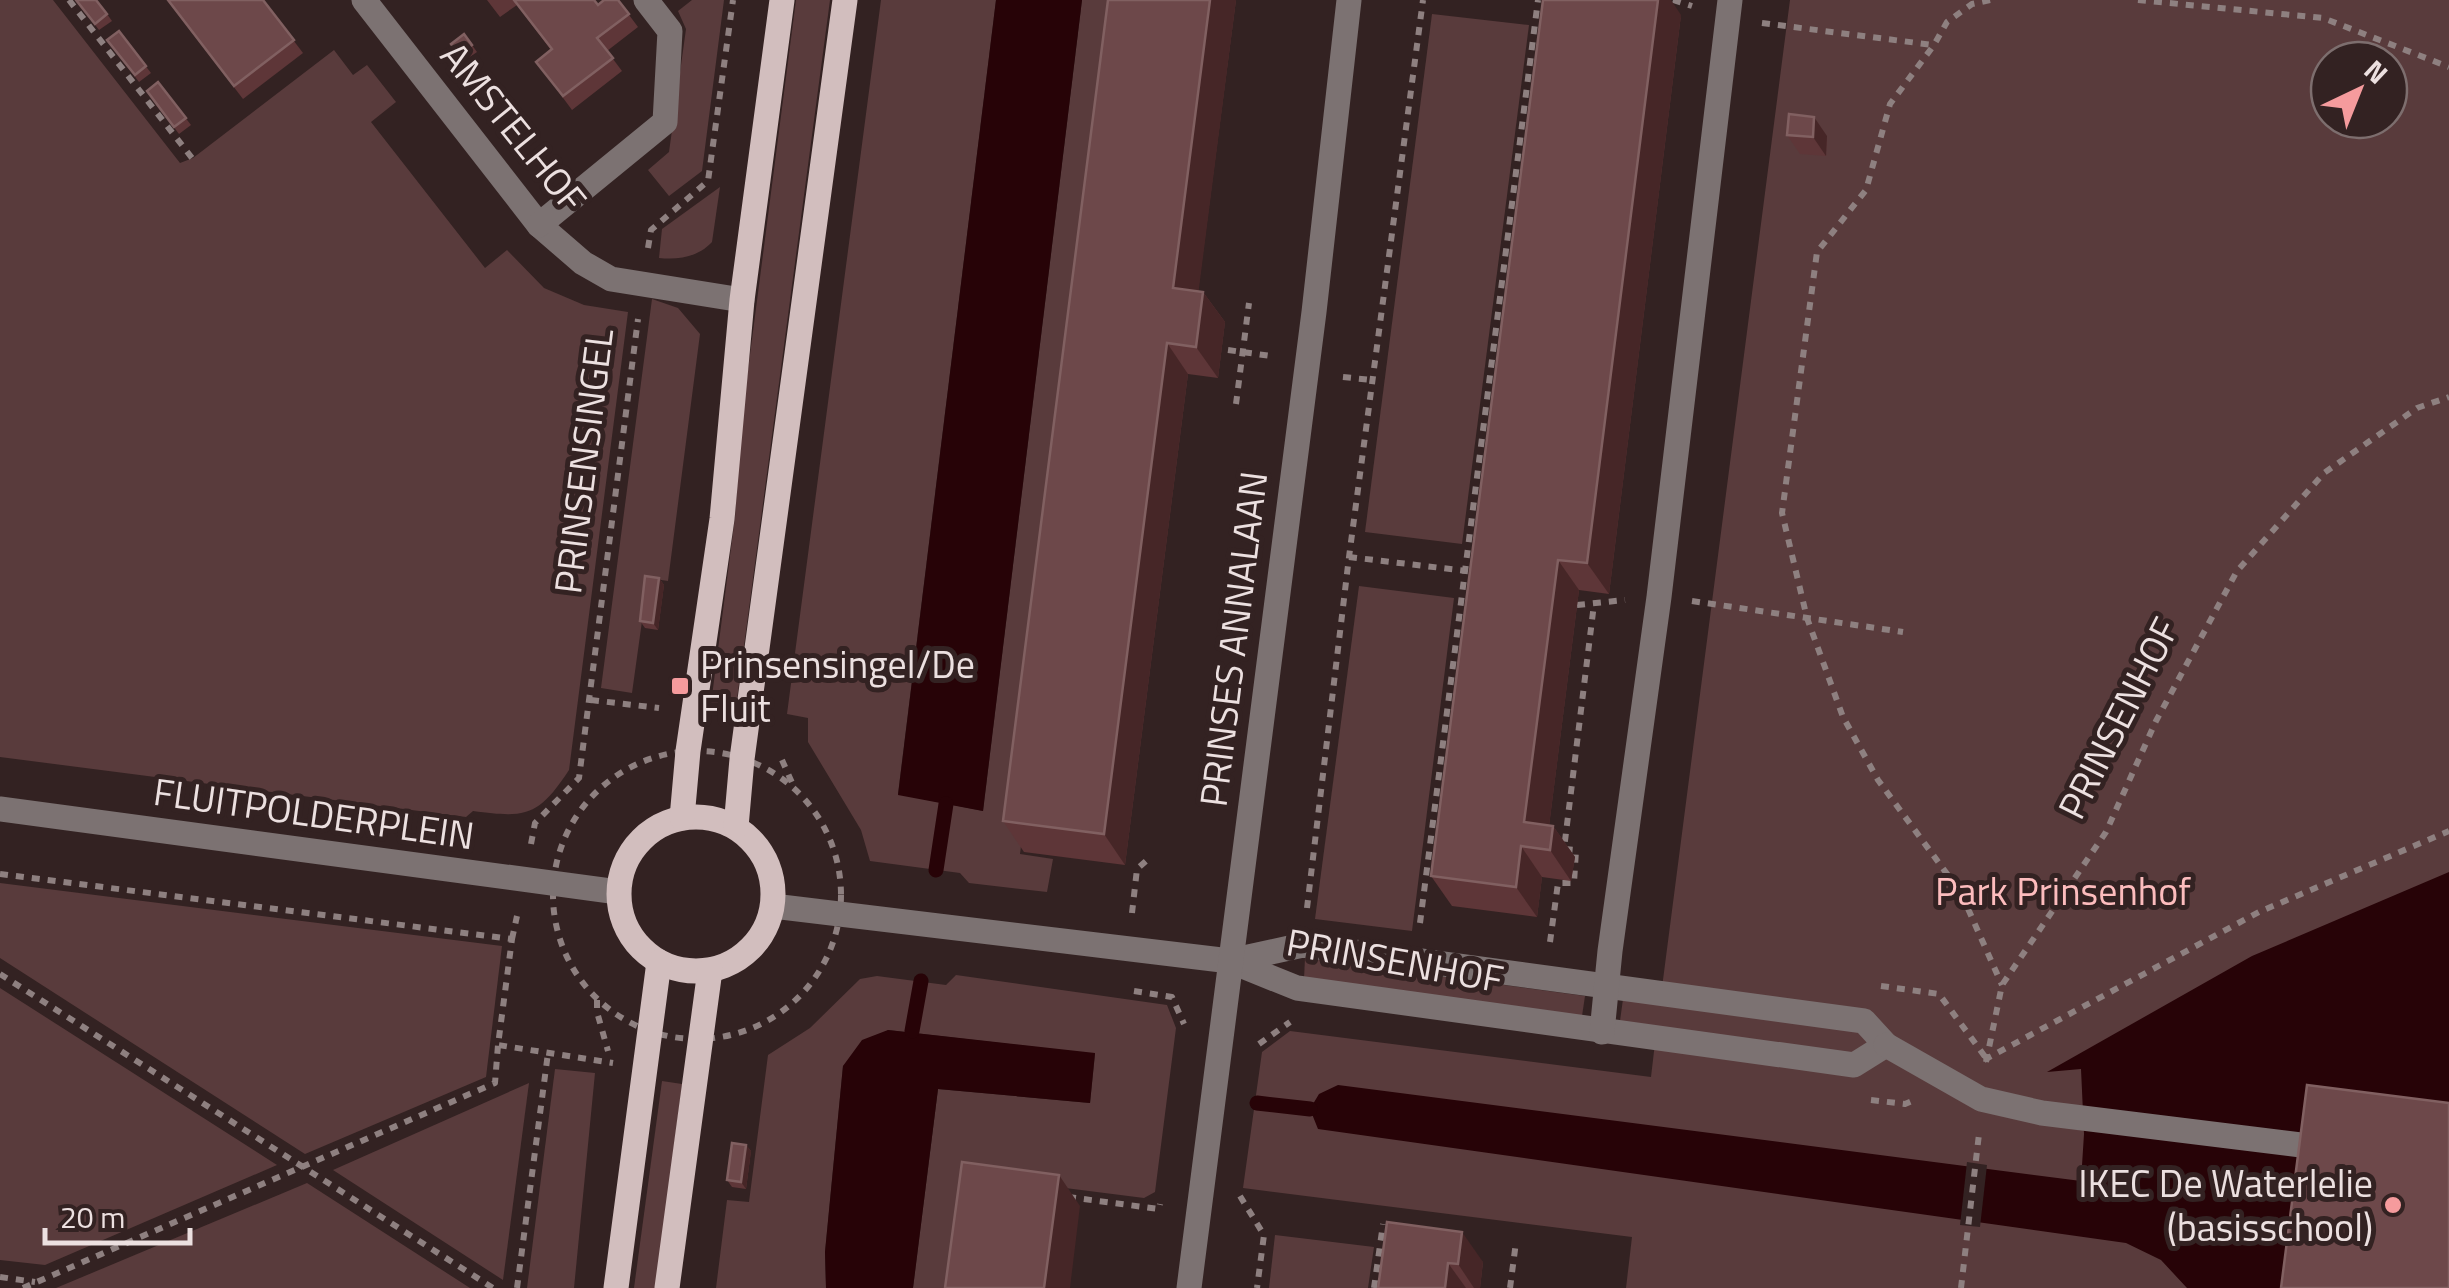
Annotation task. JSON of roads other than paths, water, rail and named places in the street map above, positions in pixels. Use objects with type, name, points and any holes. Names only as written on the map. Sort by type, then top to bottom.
[{"type":"main road","points":[[682,818],[722,519],[742,300],[782,0]]},
{"type":"main road","points":[[736,827],[742,758],[845,0]]},
{"type":"main road","points":[[682,818],[719,820],[736,827],[754,842],[767,861],[774,883],[766,929],[752,949],[732,963],[710,970],[684,971],[659,962],[642,950],[621,914],[618,892],[623,866],[636,844],[657,826],[682,818]]},
{"type":"main road","points":[[616,1288],[659,962]]},
{"type":"main road","points":[[667,1288],[710,970]]},
{"type":"street","name":"AMSTELHOF","points":[[364,0],[539,225],[583,263],[611,279],[742,300]]},
{"type":"street","points":[[539,225],[665,122],[670,31],[646,0]]},
{"type":"street","name":"PRINSES ANNALAAN","points":[[1189,1288],[1314,312],[1348,0]]},
{"type":"street","points":[[1602,1032],[1659,596],[1728,9]]},
{"type":"street","name":"FLUITPOLDERPLEIN","points":[[0,809],[618,892]]},
{"type":"street","name":"PRINSENHOF","points":[[773,906],[1230,961],[1297,988],[1854,1064],[1886,1045],[1864,1021],[1302,945],[1230,961]]},
{"type":"street","points":[[1886,1045],[1981,1099],[2042,1113],[2353,1151]]},
{"type":"waterway","points":[[936,870],[946,804]]},
{"type":"waterway","points":[[912,1031],[921,981]]},
{"type":"waterway","points":[[1257,1103],[1310,1109]]},
{"type":"place","name":"Prinsensingel/De Fluit","points":[[680,686]]},
{"type":"place","name":"IKEC De Waterlelie (basisschool)","points":[[2393,1205]]},
{"type":"park label","name":"Park Prinsenhof","points":[[2063,891]]}]
